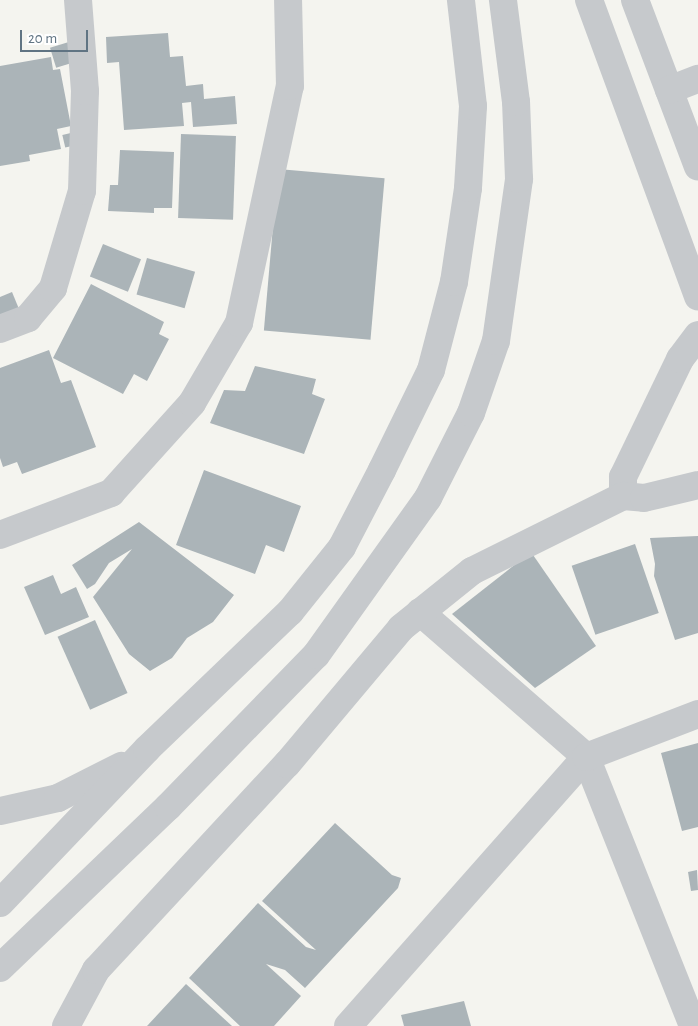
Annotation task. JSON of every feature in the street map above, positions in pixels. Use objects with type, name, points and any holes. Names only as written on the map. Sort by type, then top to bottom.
[{"type":"street","points":[[0,329],[28,318],[53,288],[82,191],[85,91],[78,0]]},
{"type":"street","points":[[0,535],[111,493],[192,403],[239,322],[290,86],[288,0]]},
{"type":"street","points":[[0,903],[147,749],[290,612],[342,547],[431,370],[454,282],[468,178],[473,106],[461,0]]},
{"type":"street","points":[[0,988],[4,964],[168,807],[316,655],[428,498],[471,413],[496,341],[519,179],[516,102],[502,0]]},
{"type":"street","points":[[588,0],[698,297]]},
{"type":"street","points":[[635,0],[698,168]]},
{"type":"street","points":[[669,90],[698,79]]},
{"type":"street","points":[[622,496],[622,477],[680,359],[698,335]]},
{"type":"street","points":[[66,1026],[96,970],[288,764],[401,628],[472,571],[622,496],[644,498],[698,485]]},
{"type":"street","points":[[420,612],[586,758],[693,1026]]},
{"type":"street","points":[[348,1026],[586,758],[698,714]]},
{"type":"street","points":[[0,811],[58,798],[127,763],[147,749]]},
{"type":"building","points":[[168,33],[170,57],[183,56],[186,86],[203,84],[204,99],[235,96],[237,124],[193,127],[191,102],[182,103],[184,126],[124,130],[119,62],[107,63],[106,37]]},
{"type":"building","points":[[72,41],[78,61],[56,68],[50,48]]},
{"type":"building","points":[[51,57],[53,70],[60,69],[71,126],[57,129],[61,149],[29,155],[30,161],[0,166],[0,66]]},
{"type":"building","points":[[75,132],[78,145],[65,148],[62,135]]},
{"type":"building","points":[[181,134],[236,136],[233,220],[178,218]]},
{"type":"building","points":[[120,150],[174,152],[172,208],[154,208],[154,213],[108,211],[110,185],[118,185]]},
{"type":"building","points":[[278,169],[385,178],[370,340],[264,330]]},
{"type":"building","points":[[103,244],[141,259],[128,292],[90,276]]},
{"type":"building","points":[[147,258],[195,272],[185,308],[137,295]]},
{"type":"building","points":[[91,284],[164,322],[159,334],[169,339],[147,381],[134,374],[123,394],[53,358]]},
{"type":"building","points":[[12,292],[19,309],[0,316],[0,297]]},
{"type":"building","points":[[49,350],[61,383],[71,380],[96,447],[22,474],[17,462],[3,467],[0,458],[0,368]]},
{"type":"building","points":[[255,366],[316,379],[312,394],[325,399],[304,454],[210,423],[224,390],[245,391]]},
{"type":"building","points":[[204,470],[301,506],[284,552],[266,545],[255,574],[176,545]]},
{"type":"building","points":[[139,522],[234,595],[213,622],[187,638],[172,658],[150,671],[129,654],[93,597],[132,549],[109,563],[95,584],[87,589],[72,565]]},
{"type":"building","points":[[698,536],[698,633],[675,640],[654,576],[655,564],[650,538]]},
{"type":"building","points":[[635,544],[659,613],[595,635],[572,566]]},
{"type":"building","points":[[531,552],[596,646],[535,688],[452,614]]},
{"type":"building","points":[[53,575],[61,594],[76,587],[89,617],[45,635],[24,587]]},
{"type":"building","points":[[95,620],[128,693],[90,710],[58,637]]},
{"type":"building","points":[[698,743],[698,827],[682,831],[661,753]]},
{"type":"building","points":[[335,823],[392,875],[401,878],[398,888],[305,988],[285,970],[266,964],[301,996],[274,1026],[240,1026],[189,978],[258,903],[306,947],[316,950],[262,901]]},
{"type":"building","points":[[697,870],[698,890],[691,891],[688,872]]},
{"type":"building","points":[[186,984],[232,1026],[147,1026]]},
{"type":"building","points":[[464,1001],[471,1026],[404,1026],[401,1015]]}]
